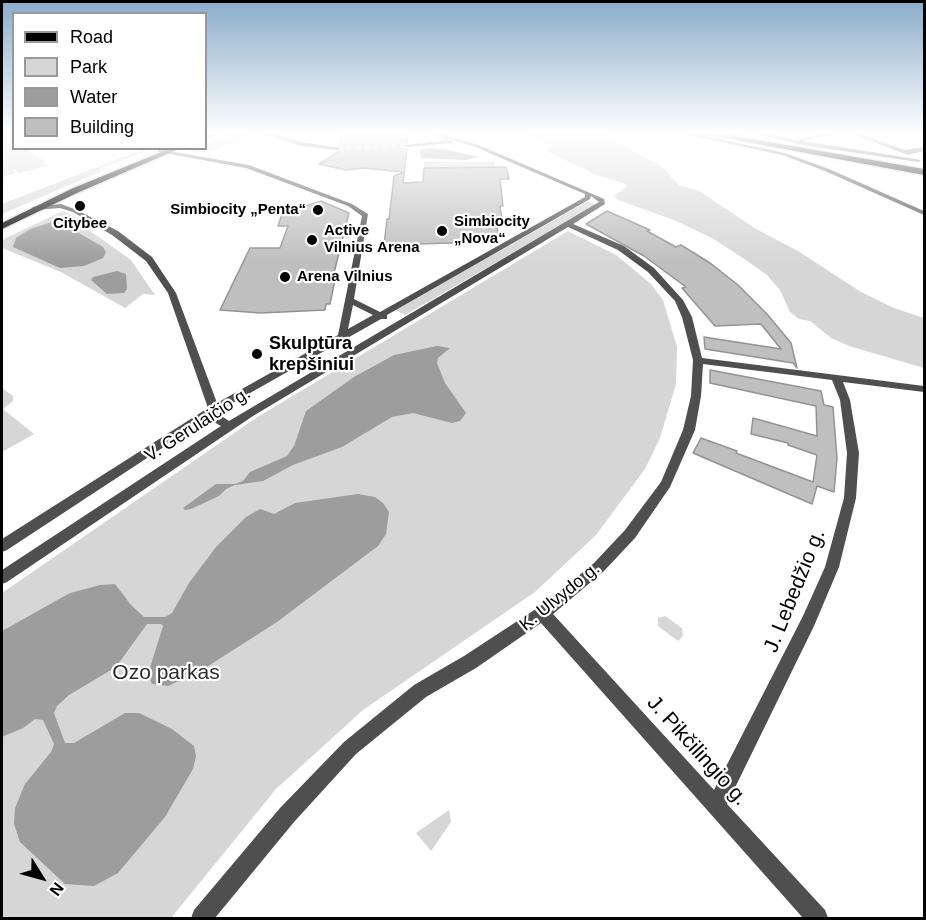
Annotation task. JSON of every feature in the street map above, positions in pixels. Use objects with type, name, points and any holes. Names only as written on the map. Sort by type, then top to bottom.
[{"type":"main road","points":[[2,218],[104,176]]},
{"type":"main road","points":[[2,226],[36,208],[60,202],[114,176]]},
{"type":"street","points":[[273,176],[350,205],[366,215],[342,337]]},
{"type":"street","points":[[543,176],[588,196]]},
{"type":"street","points":[[838,176],[924,213]]},
{"type":"street","name":"V. Gerulaičio g.","points":[[2,546],[214,409],[588,196],[603,201],[600,205],[228,426],[2,578]]},
{"type":"street","points":[[60,202],[115,233],[144,254],[154,265],[172,293],[180,312],[218,418],[228,426]]},
{"type":"street","name":"K. Ulvydo g.","points":[[202,918],[292,809],[350,748],[382,720],[420,692],[543,614],[615,550],[642,520],[666,484],[689,430],[696,396],[698,360],[687,317],[679,300],[651,270],[621,248],[568,224]]},
{"type":"street","points":[[350,300],[399,324]]},
{"type":"street","points":[[698,360],[924,389]]},
{"type":"street","name":"J. Lebedžio g.","points":[[716,807],[809,621],[828,578],[842,530],[850,498],[853,453],[845,400],[836,377]]},
{"type":"street","name":"J. Pikčilingio g.","points":[[543,614],[817,918]]},
{"type":"green space","points":[[74,176],[91,176],[2,214],[2,204]]},
{"type":"green space","points":[[599,176],[670,176],[679,185],[699,191],[756,229],[798,251],[861,292],[894,308],[924,318],[924,368],[849,346],[831,338],[810,321],[799,319],[790,312],[780,290],[767,275],[746,260],[712,238],[674,220],[618,200],[614,196],[625,188],[627,185]]},
{"type":"green space","points":[[588,201],[596,205],[405,315],[395,310]]},
{"type":"green space","points":[[63,211],[81,220],[79,223],[131,260],[155,295],[143,294],[125,308],[61,272],[2,248],[2,241],[6,238]]},
{"type":"green space","name":"Ozo parkas","points":[[568,231],[616,255],[651,284],[663,300],[677,347],[676,384],[660,438],[645,469],[596,535],[535,592],[363,710],[276,789],[171,918],[2,918],[2,593],[256,418]]},
{"type":"green space","points":[[2,388],[13,396],[13,401],[3,409],[34,434],[2,452]]},
{"type":"green space","points":[[665,616],[682,628],[683,636],[678,641],[658,626],[658,618]]},
{"type":"green space","points":[[449,810],[451,822],[431,851],[416,833]]},
{"type":"water","points":[[52,222],[67,226],[103,247],[106,252],[103,258],[84,266],[60,268],[13,247],[16,238],[30,229]]},
{"type":"water","points":[[117,271],[126,274],[127,289],[124,293],[107,294],[91,280],[93,277]]},
{"type":"water","points":[[437,346],[450,348],[438,358],[437,363],[445,383],[466,413],[460,421],[452,423],[413,413],[392,417],[342,447],[293,465],[263,481],[235,485],[226,489],[219,496],[191,509],[183,508],[216,484],[235,484],[243,481],[250,472],[287,456],[294,446],[306,411],[354,377],[394,355]]},
{"type":"water","points":[[358,494],[375,497],[383,503],[389,512],[386,534],[378,546],[277,622],[202,670],[168,686],[152,684],[148,674],[163,626],[147,624],[116,667],[69,695],[57,706],[54,713],[65,743],[74,743],[125,713],[139,713],[172,729],[194,746],[196,756],[193,769],[165,817],[118,873],[94,886],[65,884],[20,842],[14,824],[15,808],[25,784],[51,752],[54,744],[43,720],[35,719],[23,728],[2,737],[2,631],[70,593],[100,585],[115,584],[131,605],[144,617],[165,617],[172,613],[189,583],[216,547],[246,517],[260,509],[274,514],[295,503]]},
{"type":"building","points":[[394,176],[404,176],[403,183],[423,182],[423,176],[508,176],[509,179],[500,179],[503,225],[497,228],[499,235],[484,235],[485,242],[384,245]]},
{"type":"building","name":"Arena Vilnius","points":[[321,201],[349,213],[332,281],[335,280],[330,304],[326,304],[325,310],[261,313],[220,310],[250,248],[280,248],[288,226],[278,226],[282,214]]},
{"type":"building","points":[[607,211],[650,230],[647,231],[676,247],[681,245],[710,263],[738,285],[767,314],[791,343],[797,368],[793,363],[705,349],[704,337],[781,349],[761,324],[715,326],[682,288],[686,287],[644,256],[586,224]]},
{"type":"building","points":[[710,370],[821,391],[824,405],[833,407],[837,458],[834,492],[817,486],[812,504],[693,453],[701,438],[813,482],[817,455],[788,445],[788,443],[751,434],[753,418],[817,436],[816,406],[710,383]]},
{"type":"place","name":"Citybee","points":[[80,206]]},
{"type":"place","name":"Simbiocity „Penta“","points":[[318,210]]},
{"type":"place","name":"Simbiocity „Nova“","points":[[442,231]]},
{"type":"place","name":"Active Vilnius Arena","points":[[312,240]]},
{"type":"place","name":"Arena Vilnius","points":[[285,277]]},
{"type":"place","name":"Skulptūra krepšiniui","points":[[257,354]]}]
